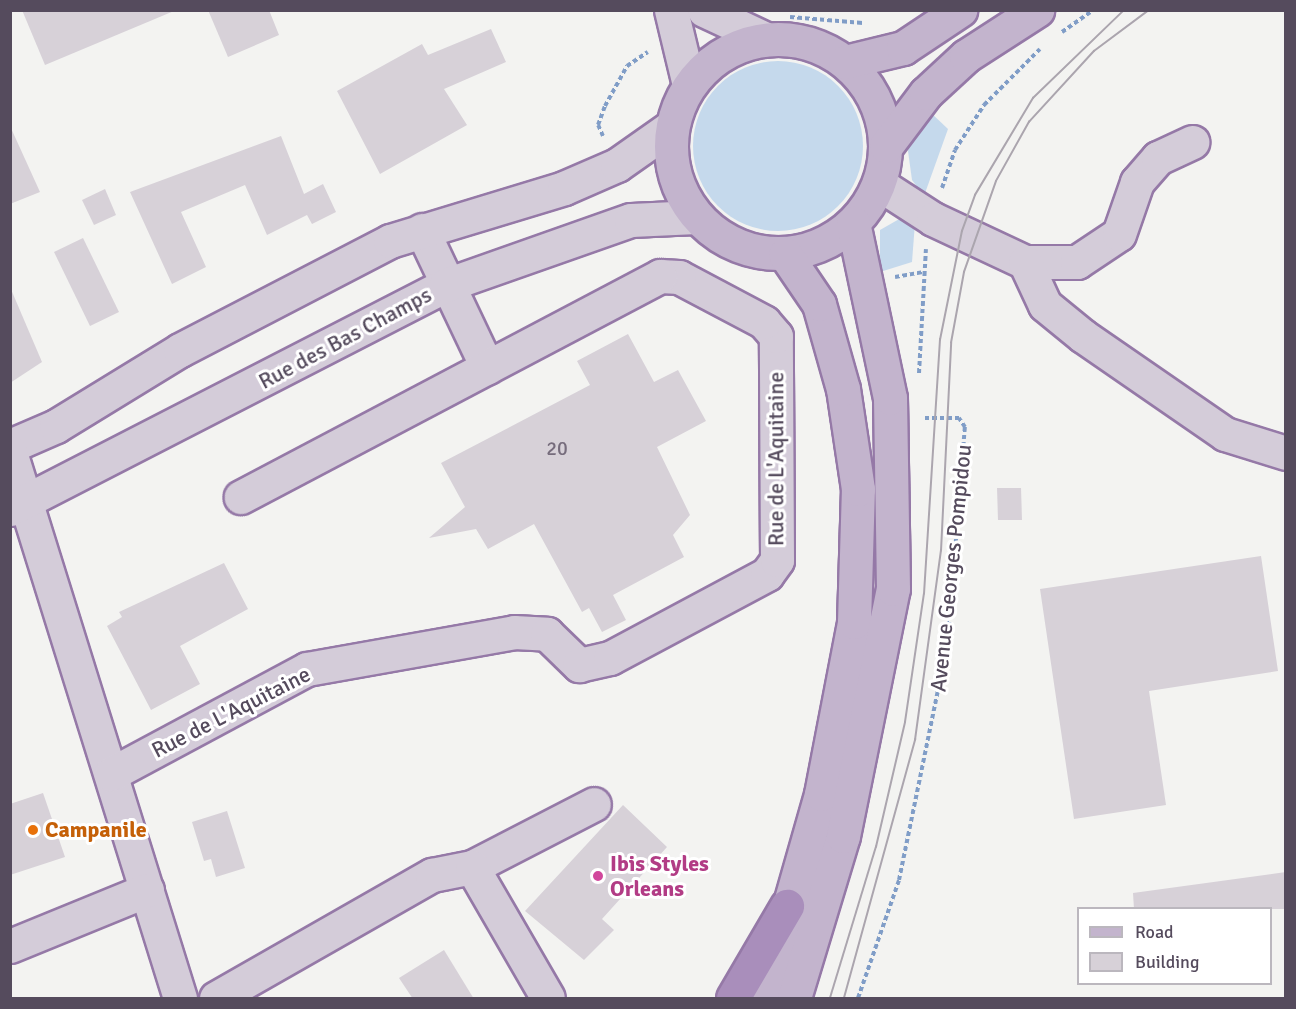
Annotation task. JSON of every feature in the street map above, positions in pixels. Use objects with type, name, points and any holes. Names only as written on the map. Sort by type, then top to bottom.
[{"type":"highway","points":[[733,999],[787,906]]},
{"type":"main road","points":[[845,62],[903,48],[960,10]]},
{"type":"main road","points":[[886,146],[906,117],[966,56],[1046,24]]},
{"type":"main road","points":[[775,28],[794,40],[845,62],[876,105],[886,146],[879,184],[853,223],[833,239],[785,254],[736,245],[696,217],[679,190],[671,159],[671,128],[688,85],[718,57],[775,28]]},
{"type":"main road","points":[[794,999],[843,836],[893,589],[890,398],[853,223]]},
{"type":"main road","points":[[763,999],[787,906],[821,794],[854,622],[858,489],[830,332],[812,291],[785,254]]},
{"type":"street","points":[[671,10],[688,85]]},
{"type":"street","points":[[704,10],[775,28]]},
{"type":"street","points":[[10,446],[56,426],[180,350],[422,230],[564,188],[617,165],[671,128]]},
{"type":"street","points":[[879,184],[933,219],[1024,262],[1077,262],[1119,234],[1137,182],[1158,158],[1193,142]]},
{"type":"street","name":"Rue des Bas Champs","points":[[19,506],[446,285],[631,220],[696,217]]},
{"type":"street","points":[[422,230],[446,285],[487,367]]},
{"type":"street","points":[[1024,262],[1045,305],[1083,336],[1225,434],[1286,453]]},
{"type":"street","name":"Rue de L'Aquitaine","points":[[111,774],[307,669],[514,632],[548,634],[579,665],[610,658],[767,574],[777,560],[776,336],[764,322],[679,277],[660,276],[241,497]]},
{"type":"street","points":[[10,452],[19,506],[111,774],[180,999]]},
{"type":"street","points":[[216,999],[432,875],[472,867],[594,804]]},
{"type":"street","points":[[472,867],[548,999]]},
{"type":"street","points":[[10,946],[147,890]]},
{"type":"path","points":[[1046,24],[1093,10]]},
{"type":"path","points":[[1160,10],[1171,10]]},
{"type":"path","points":[[775,28],[831,17],[874,26]]},
{"type":"path","points":[[939,197],[955,150],[984,105],[1045,44]]},
{"type":"path","points":[[607,144],[598,125],[605,106],[627,66],[655,48]]},
{"type":"path","points":[[919,377],[923,272],[929,239]]},
{"type":"path","points":[[882,279],[923,272]]},
{"type":"path","name":"Avenue Georges Pompidou","points":[[858,999],[899,880],[948,642],[965,427],[959,418],[923,419],[918,413]]},
{"type":"shaded area","points":[[778,61],[811,67],[838,86],[857,113],[863,146],[857,179],[838,206],[811,225],[778,231],[745,225],[718,206],[699,179],[693,146],[699,113],[718,86],[745,67]]},
{"type":"shaded area","points":[[929,111],[948,129],[924,196],[912,180],[908,151],[910,135]]},
{"type":"shaded area","points":[[901,218],[915,223],[912,262],[880,272],[880,230]]},
{"type":"building","points":[[22,10],[174,10],[174,11],[45,65]]},
{"type":"building","points":[[208,10],[269,10],[279,35],[228,57]]},
{"type":"building","points":[[491,29],[506,62],[444,89],[467,125],[380,174],[337,91],[422,44],[428,55]]},
{"type":"building","points":[[10,126],[40,192],[10,204]]},
{"type":"building","points":[[281,136],[304,194],[323,184],[336,212],[312,224],[307,215],[267,235],[245,185],[181,212],[206,267],[172,284],[130,192]]},
{"type":"building","points":[[105,189],[116,215],[94,225],[82,200]]},
{"type":"building","points":[[83,238],[119,312],[90,326],[54,252]]},
{"type":"building","points":[[10,287],[42,362],[10,383]]},
{"type":"building","points":[[628,334],[654,382],[678,370],[706,421],[657,447],[690,515],[673,535],[684,557],[613,595],[626,620],[602,632],[589,608],[582,612],[534,524],[488,549],[476,529],[429,538],[465,507],[441,463],[590,385],[577,361]]},
{"type":"building","points":[[997,488],[1021,488],[1022,520],[998,520]]},
{"type":"building","points":[[1261,556],[1278,671],[1149,691],[1166,805],[1074,819],[1040,589]]},
{"type":"building","points":[[224,563],[248,609],[180,646],[200,684],[151,710],[107,626],[122,617],[119,612]]},
{"type":"building","name":"Campanile","points":[[43,793],[65,857],[10,875],[10,804]]},
{"type":"building","name":"Ibis Styles Orleans","points":[[623,805],[667,847],[602,919],[614,930],[584,960],[525,911]]},
{"type":"building","points":[[227,811],[245,868],[216,877],[211,859],[204,861],[192,822]]},
{"type":"building","points":[[1286,872],[1286,909],[1272,909],[1272,907],[1134,907],[1133,893]]},
{"type":"building","points":[[444,950],[474,999],[413,999],[399,978]]},
{"type":"tram line","points":[[830,998],[876,847],[905,722],[924,594],[940,340],[962,231],[975,195],[1033,98],[1124,10]]},
{"type":"tram line","points":[[844,998],[915,740],[941,551],[951,343],[964,272],[996,181],[1029,122],[1094,51],[1149,10]]},
{"type":"place","name":"Campanile","points":[[33,830]]},
{"type":"place","name":"Ibis Styles Orleans","points":[[598,876]]}]
